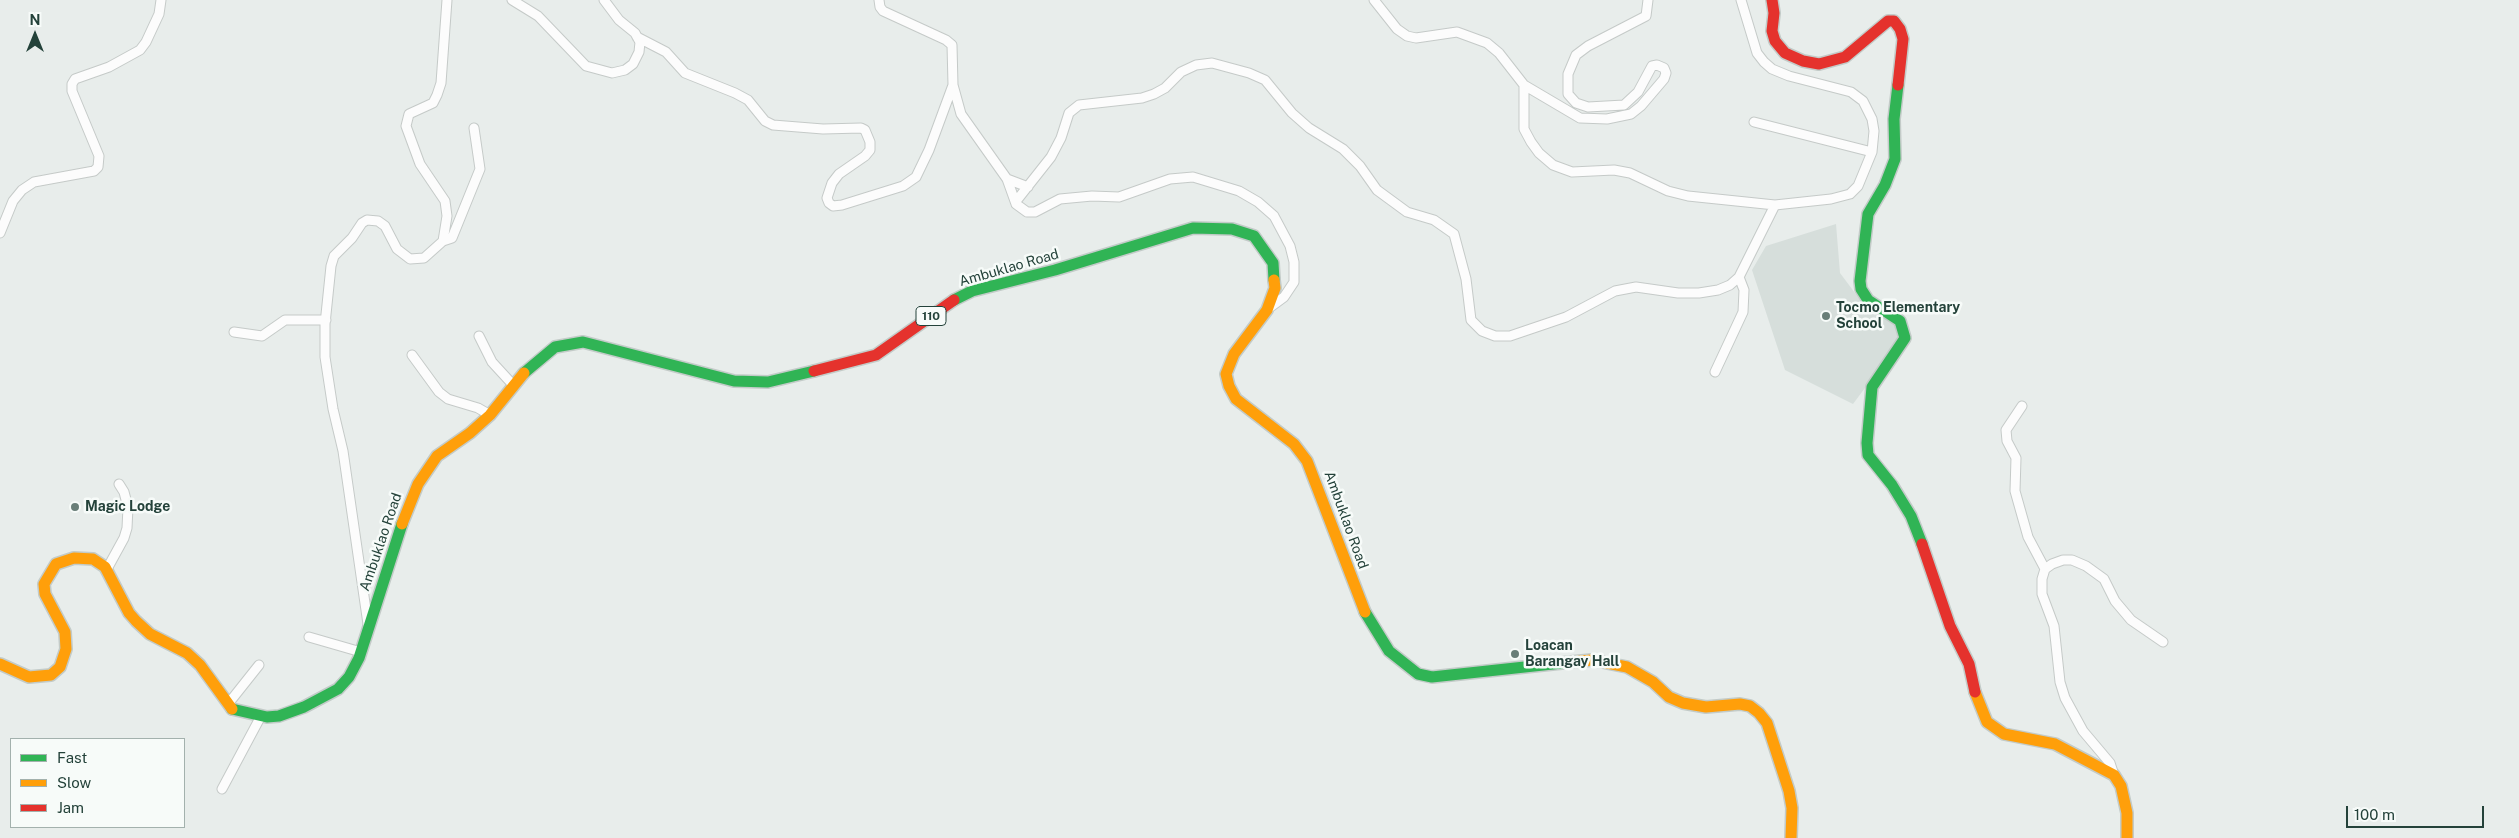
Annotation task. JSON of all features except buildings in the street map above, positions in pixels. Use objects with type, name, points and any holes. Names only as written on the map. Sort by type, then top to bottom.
[{"type":"main road","points":[[1772,0],[1774,13],[1772,32],[1775,41],[1785,53],[1803,61],[1819,64],[1846,57],[1888,21],[1894,21],[1900,29],[1903,40],[1894,119],[1895,159],[1885,185],[1868,214],[1860,281],[1861,289],[1868,300],[1900,321],[1905,338],[1872,387],[1867,443],[1868,455],[1892,485],[1910,516],[1934,574],[1950,626],[1969,664],[1977,701],[1987,722],[2004,734],[2055,744],[2114,775],[2121,786],[2127,813],[2127,838]]},
{"type":"main road","name":"Ambuklao Road","points":[[228,704],[241,712],[261,716],[280,716],[304,708],[338,689],[349,677],[361,652],[399,531],[418,484],[437,456],[470,433],[490,415],[525,371],[555,347],[583,342],[605,346],[734,381],[768,382],[876,355],[915,329],[952,300],[972,290],[1055,270],[1193,228],[1222,228],[1244,231],[1254,236],[1262,244],[1273,263],[1275,274],[1273,299],[1234,354],[1226,374],[1229,386],[1236,398],[1263,422],[1294,444],[1307,461],[1339,541],[1361,606],[1389,651],[1418,674],[1432,677],[1592,660],[1627,667],[1653,682],[1669,698],[1683,703],[1706,707],[1740,704],[1750,706],[1767,723],[1772,738],[1792,808],[1791,838]]},
{"type":"main road","points":[[0,664],[29,677],[51,676],[60,667],[66,649],[65,632],[45,594],[44,584],[56,564],[74,558],[93,559],[106,569],[129,613],[136,621],[150,634],[187,653],[200,665],[228,704]]},
{"type":"street","points":[[0,233],[13,201],[22,190],[34,182],[94,171],[98,167],[99,156],[72,91],[72,84],[75,79],[110,67],[140,50],[146,42],[159,14],[161,0]]},
{"type":"street","points":[[443,241],[448,216],[445,201],[420,164],[406,126],[409,114],[433,103],[441,83],[447,0]]},
{"type":"street","points":[[512,0],[538,16],[586,66],[601,71],[618,72],[633,64],[639,52],[640,42],[635,33],[618,20],[604,0]]},
{"type":"street","points":[[878,0],[880,7],[884,11],[946,40],[952,45],[953,85],[960,114],[1008,180],[1016,204],[1027,212],[1034,212],[1060,199],[1092,196],[1119,197],[1170,178],[1193,177],[1239,191],[1258,202],[1274,216],[1290,246],[1294,262],[1294,282],[1284,298],[1267,310]]},
{"type":"street","points":[[1374,0],[1396,29],[1406,36],[1416,38],[1457,32],[1487,43],[1499,52],[1524,85],[1580,118],[1607,119],[1631,114],[1641,106],[1664,79],[1666,73],[1664,68],[1657,65],[1652,66],[1638,92],[1624,105],[1603,108],[1576,103],[1568,94],[1568,74],[1576,55],[1588,46],[1646,16],[1648,0]]},
{"type":"street","points":[[1524,85],[1524,129],[1539,153],[1553,165],[1572,172],[1614,170],[1630,173],[1668,191],[1688,196],[1775,205],[1831,199],[1850,194],[1858,186],[1872,152],[1874,131],[1872,119],[1863,101],[1850,92],[1772,69],[1757,53],[1741,0]]},
{"type":"street","points":[[637,37],[666,52],[684,73],[748,100],[765,120],[773,125],[823,129],[860,128],[865,130],[870,142],[870,150],[865,156],[839,174],[832,183],[827,198],[828,203],[833,206],[842,205],[902,186],[916,177],[929,150],[953,85]]},
{"type":"street","points":[[1016,204],[1017,200],[1051,157],[1061,138],[1069,113],[1078,105],[1142,98],[1165,88],[1181,72],[1196,65],[1212,63],[1249,73],[1265,80],[1292,113],[1349,155],[1360,166],[1376,190],[1407,212],[1434,220],[1449,229],[1458,244],[1466,279],[1471,320],[1482,331],[1495,336],[1510,336],[1535,330],[1566,317],[1615,290],[1636,287],[1678,293],[1699,293],[1718,290],[1730,285],[1739,277],[1775,205]]},
{"type":"street","points":[[1754,122],[1872,152]]},
{"type":"street","points":[[368,627],[343,451],[328,383],[325,357],[326,320],[332,261],[362,223],[367,220],[378,221],[385,226],[397,249],[410,259],[424,258],[443,241],[452,238],[480,169],[474,128]]},
{"type":"street","points":[[1008,180],[1028,187]]},
{"type":"street","points":[[1715,372],[1743,312],[1744,290],[1739,277]]},
{"type":"street","points":[[234,332],[262,336],[285,320],[326,320]]},
{"type":"street","points":[[479,336],[492,362],[514,386]]},
{"type":"street","points":[[412,355],[440,392],[448,398],[478,408],[490,415]]},
{"type":"street","points":[[2022,406],[2006,430],[2007,441],[2016,458],[2015,491],[2026,528],[2046,569]]},
{"type":"street","points":[[106,569],[124,538],[127,528],[128,507],[124,492],[119,484]]},
{"type":"street","points":[[2114,775],[2110,763],[2083,731],[2065,698],[2060,682],[2054,626],[2042,594],[2042,579],[2046,569],[2052,564],[2063,560],[2072,560],[2091,569],[2104,579],[2116,601],[2131,620],[2154,638],[2163,642]]},
{"type":"street","points":[[309,637],[361,652]]},
{"type":"street","points":[[228,704],[259,666]]},
{"type":"street","points":[[222,789],[261,716]]},
{"type":"shaded area","name":"Tocmo Elementary School","points":[[1836,224],[1840,273],[1867,309],[1902,324],[1897,345],[1853,404],[1785,370],[1752,270],[1766,246]]},
{"type":"traffic: fast","points":[[1898,85],[1894,119],[1895,159],[1885,185],[1868,214],[1860,281],[1861,289],[1868,300],[1900,321],[1905,338],[1872,387],[1867,443],[1868,455],[1892,485],[1911,516],[1922,544]]},
{"type":"traffic: fast","points":[[954,300],[972,291],[1055,270],[1193,228],[1232,229],[1254,236],[1273,263],[1274,280]]},
{"type":"traffic: fast","points":[[524,373],[555,347],[583,342],[734,381],[768,382],[814,371]]},
{"type":"traffic: fast","points":[[232,709],[267,717],[279,716],[304,707],[338,689],[349,677],[359,658],[402,524]]},
{"type":"traffic: fast","points":[[1365,612],[1389,651],[1418,674],[1432,677],[1571,662]]},
{"type":"traffic: slow","points":[[1274,280],[1275,288],[1267,310],[1234,354],[1226,374],[1229,386],[1236,399],[1294,444],[1307,461],[1365,612]]},
{"type":"traffic: slow","points":[[402,524],[418,484],[437,456],[470,433],[490,415],[524,373]]},
{"type":"traffic: slow","points":[[0,664],[29,677],[51,675],[60,667],[66,649],[65,632],[45,594],[44,584],[56,564],[74,558],[93,559],[105,567],[129,613],[136,621],[150,634],[187,653],[200,665],[232,709]]},
{"type":"traffic: slow","points":[[1571,662],[1592,660],[1627,667],[1653,682],[1669,697],[1683,703],[1706,707],[1740,704],[1750,706],[1759,713],[1767,723],[1789,791],[1792,808],[1791,838]]},
{"type":"traffic: slow","points":[[1975,692],[1987,722],[2004,734],[2055,744],[2114,775],[2121,786],[2127,813],[2127,838]]},
{"type":"traffic: jam","points":[[1772,0],[1774,13],[1772,31],[1775,41],[1785,53],[1803,61],[1819,64],[1845,57],[1888,21],[1894,21],[1900,29],[1903,39],[1898,85]]},
{"type":"traffic: jam","points":[[814,371],[876,355],[954,300]]},
{"type":"traffic: jam","points":[[1922,544],[1950,626],[1969,664],[1975,692]]},
{"type":"place","name":"Tocmo Elementary School","points":[[1826,316]]},
{"type":"place","name":"Magic Lodge","points":[[75,507]]},
{"type":"place","name":"Loacan Barangay Hall","points":[[1515,654]]}]
